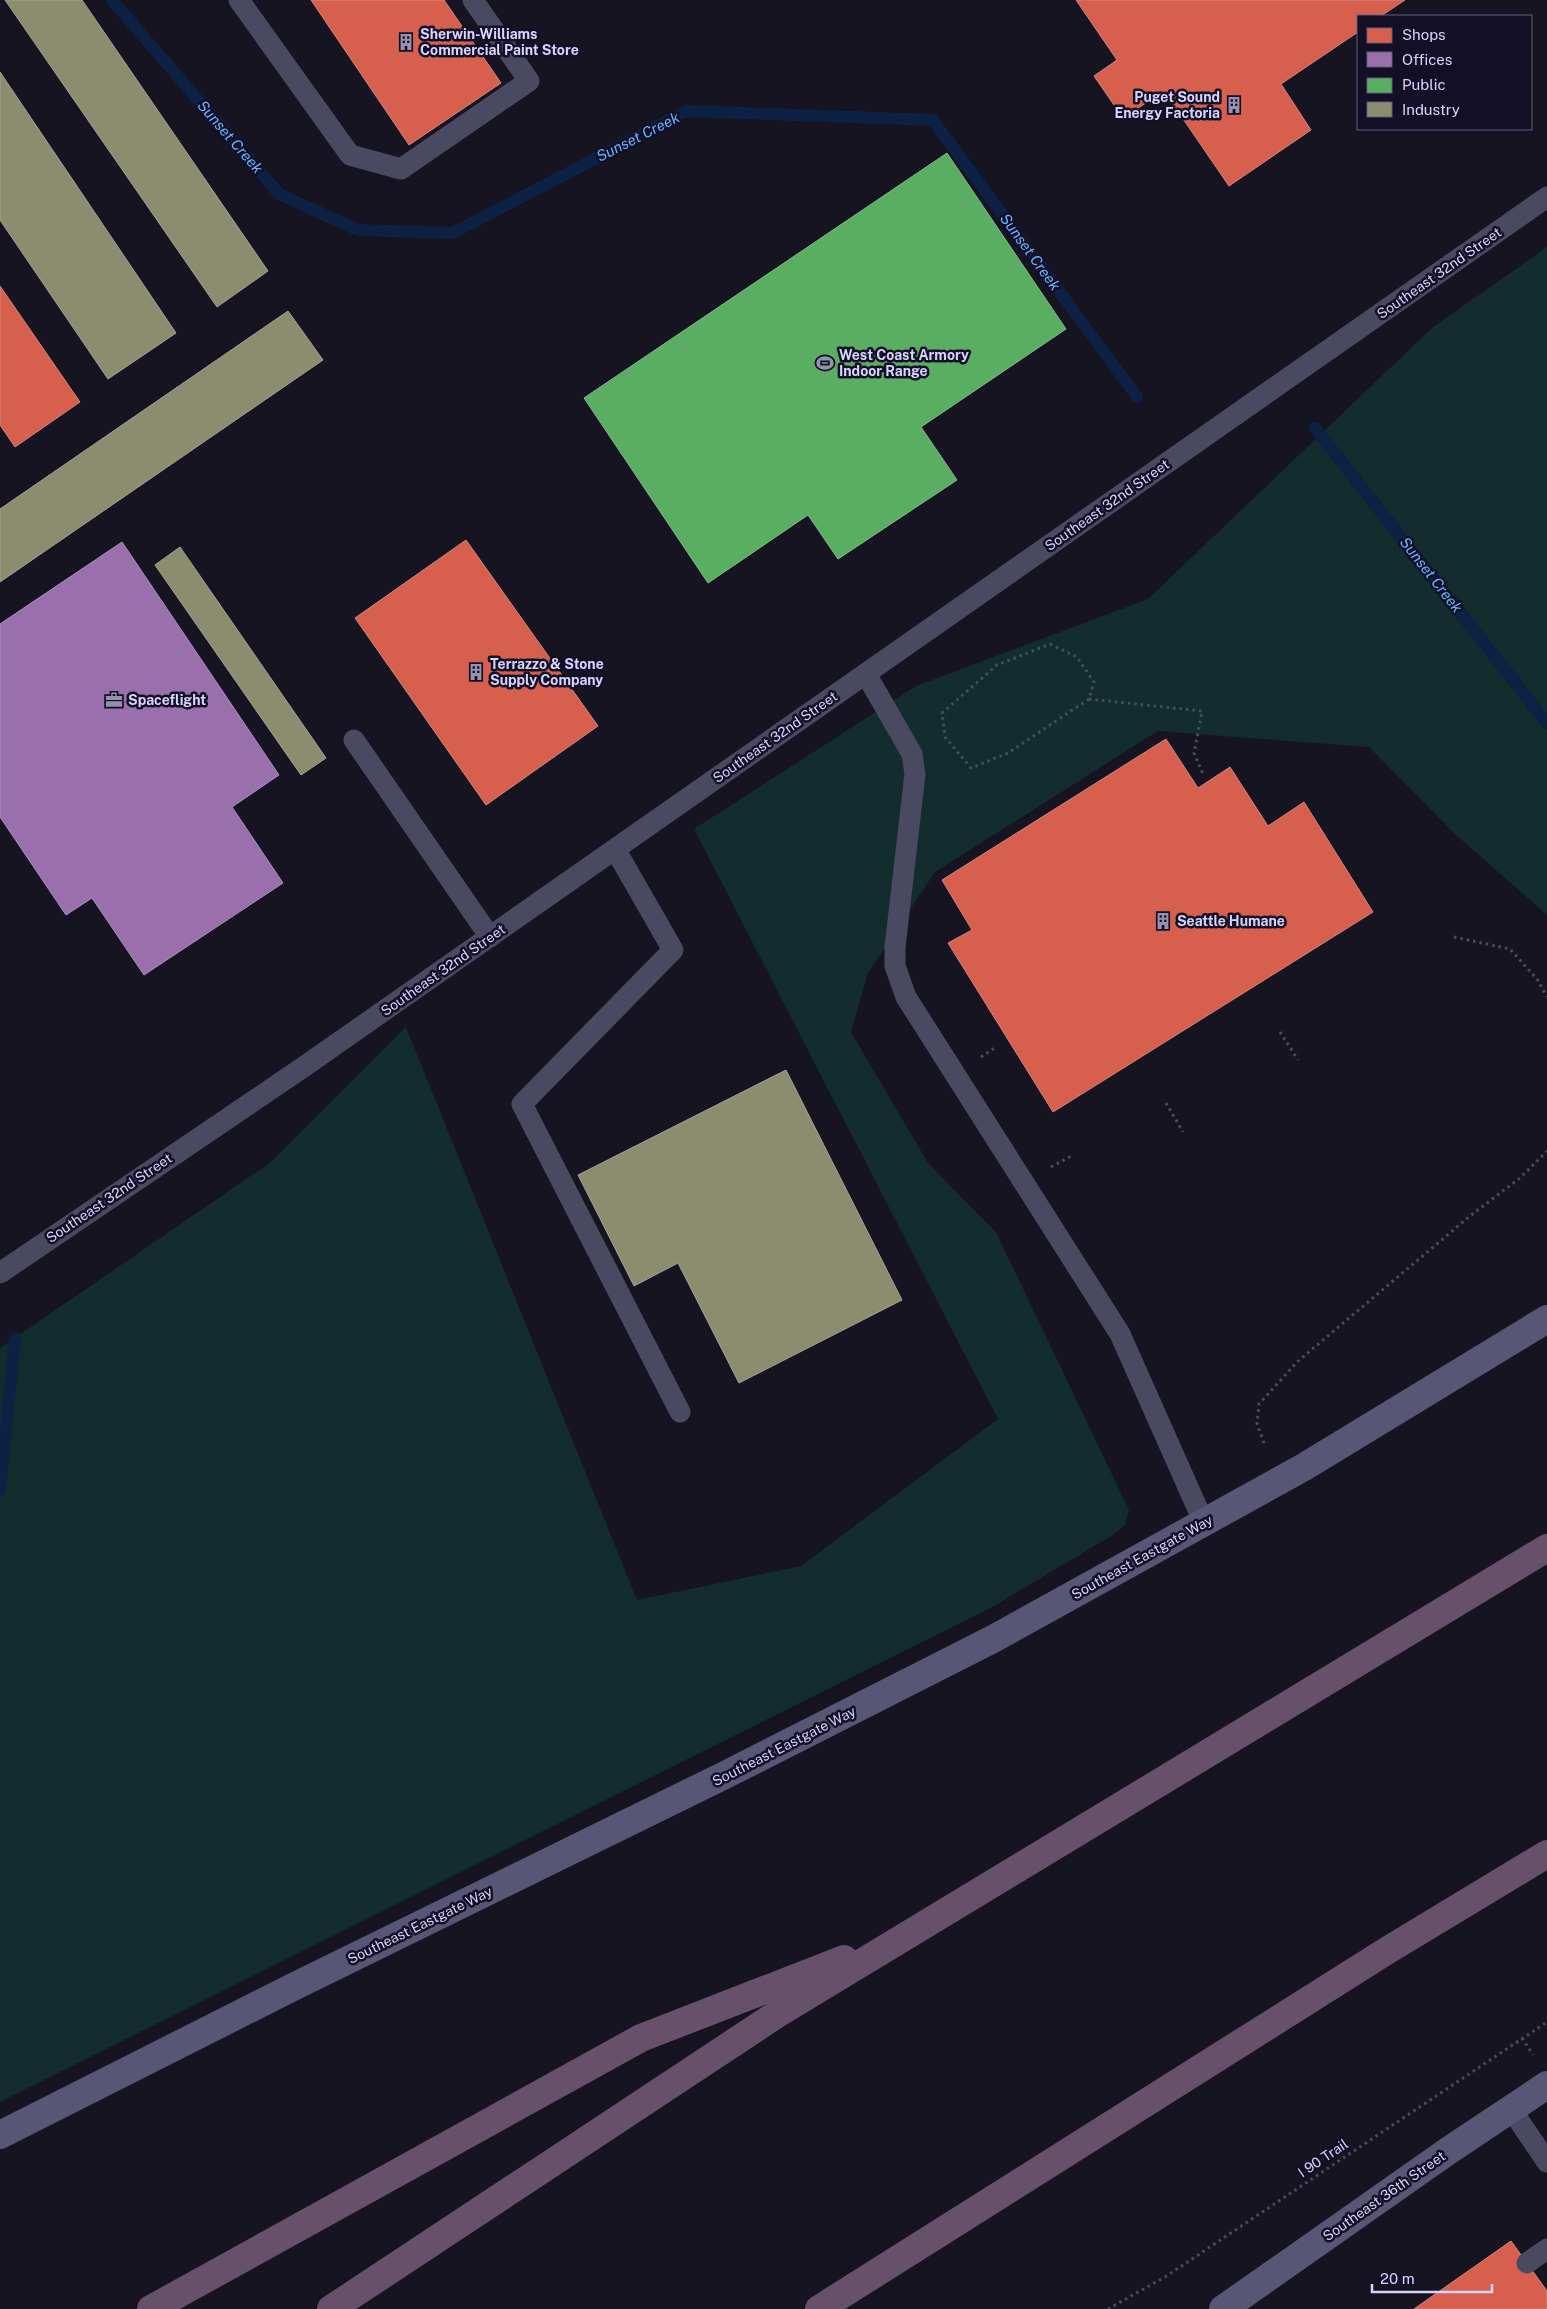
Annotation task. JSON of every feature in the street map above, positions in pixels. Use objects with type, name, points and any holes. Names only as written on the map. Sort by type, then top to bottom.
[{"type":"highway","points":[[331,2309],[777,2014],[1547,1548]]},
{"type":"highway","points":[[819,2309],[1388,1950],[1547,1854]]},
{"type":"highway","points":[[151,2309],[641,2038],[915,1931]]},
{"type":"main road","name":"Southeast Eastgate Way","points":[[0,2135],[291,1988],[723,1776],[993,1639],[1304,1467],[1547,1319]]},
{"type":"main road","name":"Southeast 36th Street","points":[[1223,2309],[1448,2151],[1547,2085]]},
{"type":"lane","points":[[239,0],[350,155],[401,170],[529,81],[473,0]]},
{"type":"lane","name":"Southeast 32nd Street","points":[[0,1273],[310,1063],[1547,197]]},
{"type":"lane","points":[[866,674],[912,754],[915,774],[895,947],[895,966],[906,996],[1120,1334],[1204,1522]]},
{"type":"lane","points":[[354,740],[490,937]]},
{"type":"lane","points":[[615,849],[672,950],[522,1104],[680,1412]]},
{"type":"lane","points":[[1511,2110],[1547,2162]]},
{"type":"lane","points":[[1527,2264],[1547,2249]]},
{"type":"path","points":[[1089,698],[1094,682],[1077,657],[1050,644],[997,665],[942,713],[944,737],[971,768],[1008,753],[1089,698],[1202,710],[1194,752],[1203,774]]},
{"type":"path","points":[[1454,937],[1510,949],[1537,979],[1547,997]]},
{"type":"path","points":[[1280,1032],[1298,1060]]},
{"type":"path","points":[[1166,1103],[1183,1132]]},
{"type":"path","points":[[1264,1443],[1257,1424],[1258,1404],[1296,1362],[1470,1216],[1520,1178],[1547,1151]]},
{"type":"path","name":"I 90 Trail","points":[[1108,2309],[1165,2277],[1547,2022]]},
{"type":"path","points":[[1522,2038],[1531,2052]]},
{"type":"green space","points":[[1547,247],[1547,915],[1455,834],[1369,747],[1158,731],[935,872],[868,973],[851,1032],[928,1163],[996,1232],[1129,1510],[1125,1525],[1113,1535],[994,1606],[0,2102],[0,1348],[271,1162],[406,1027],[637,1600],[801,1566],[998,1419],[694,829],[916,686],[1148,599],[1433,327]]},
{"type":"building: Shops","name":"Sherwin-Williams Commercial Paint Store","points":[[311,0],[444,0],[501,83],[409,145]]},
{"type":"building: Shops","name":"Puget Sound Energy Factoria","points":[[1076,0],[1405,0],[1382,15],[1357,15],[1357,33],[1281,84],[1311,130],[1229,186],[1164,91],[1123,118],[1094,76],[1117,60]]},
{"type":"building: Shops","points":[[0,286],[80,402],[15,447],[0,425]]},
{"type":"building: Shops","name":"Terrazzo & Stone Supply Company","points":[[466,540],[598,726],[486,805],[355,618]]},
{"type":"building: Shops","name":"Seattle Humane","points":[[1166,739],[1198,788],[1230,767],[1268,826],[1304,802],[1373,912],[1053,1112],[948,943],[972,930],[942,880]]},
{"type":"building: Shops","points":[[1511,2241],[1547,2291],[1547,2309],[1414,2309]]},
{"type":"building: Offices","name":"Spaceflight","points":[[122,542],[279,775],[232,807],[283,883],[144,975],[92,898],[66,915],[0,817],[0,624]]},
{"type":"building: Public","name":"West Coast Armory Indoor Range","points":[[947,153],[1066,329],[921,427],[957,480],[838,559],[808,515],[708,583],[584,398]]},
{"type":"building: Industry","points":[[5,0],[82,0],[268,271],[217,307]]},
{"type":"building: Industry","points":[[0,72],[176,333],[108,379],[0,220]]},
{"type":"building: Industry","points":[[288,311],[323,360],[0,582],[0,509]]},
{"type":"building: Industry","points":[[180,547],[326,758],[301,775],[155,565]]},
{"type":"building: Industry","points":[[786,1070],[902,1300],[739,1383],[678,1263],[634,1286],[578,1175]]},
{"type":"waterway","name":"Sunset Creek","points":[[112,0],[279,194],[358,230],[453,233],[686,111],[933,120],[1137,397]]},
{"type":"waterway","name":"Sunset Creek","points":[[1315,428],[1547,723]]},
{"type":"waterway","points":[[0,1490],[15,1338]]},
{"type":"place","name":"Sherwin-Williams Commercial Paint Store","points":[[406,42]]},
{"type":"place","name":"Puget Sound Energy Factoria","points":[[1234,105]]},
{"type":"place","name":"West Coast Armory Indoor Range","points":[[825,363]]},
{"type":"place","name":"Terrazzo & Stone Supply Company","points":[[476,672]]},
{"type":"place","name":"Spaceflight","points":[[114,700]]},
{"type":"place","name":"Seattle Humane","points":[[1163,921]]}]
